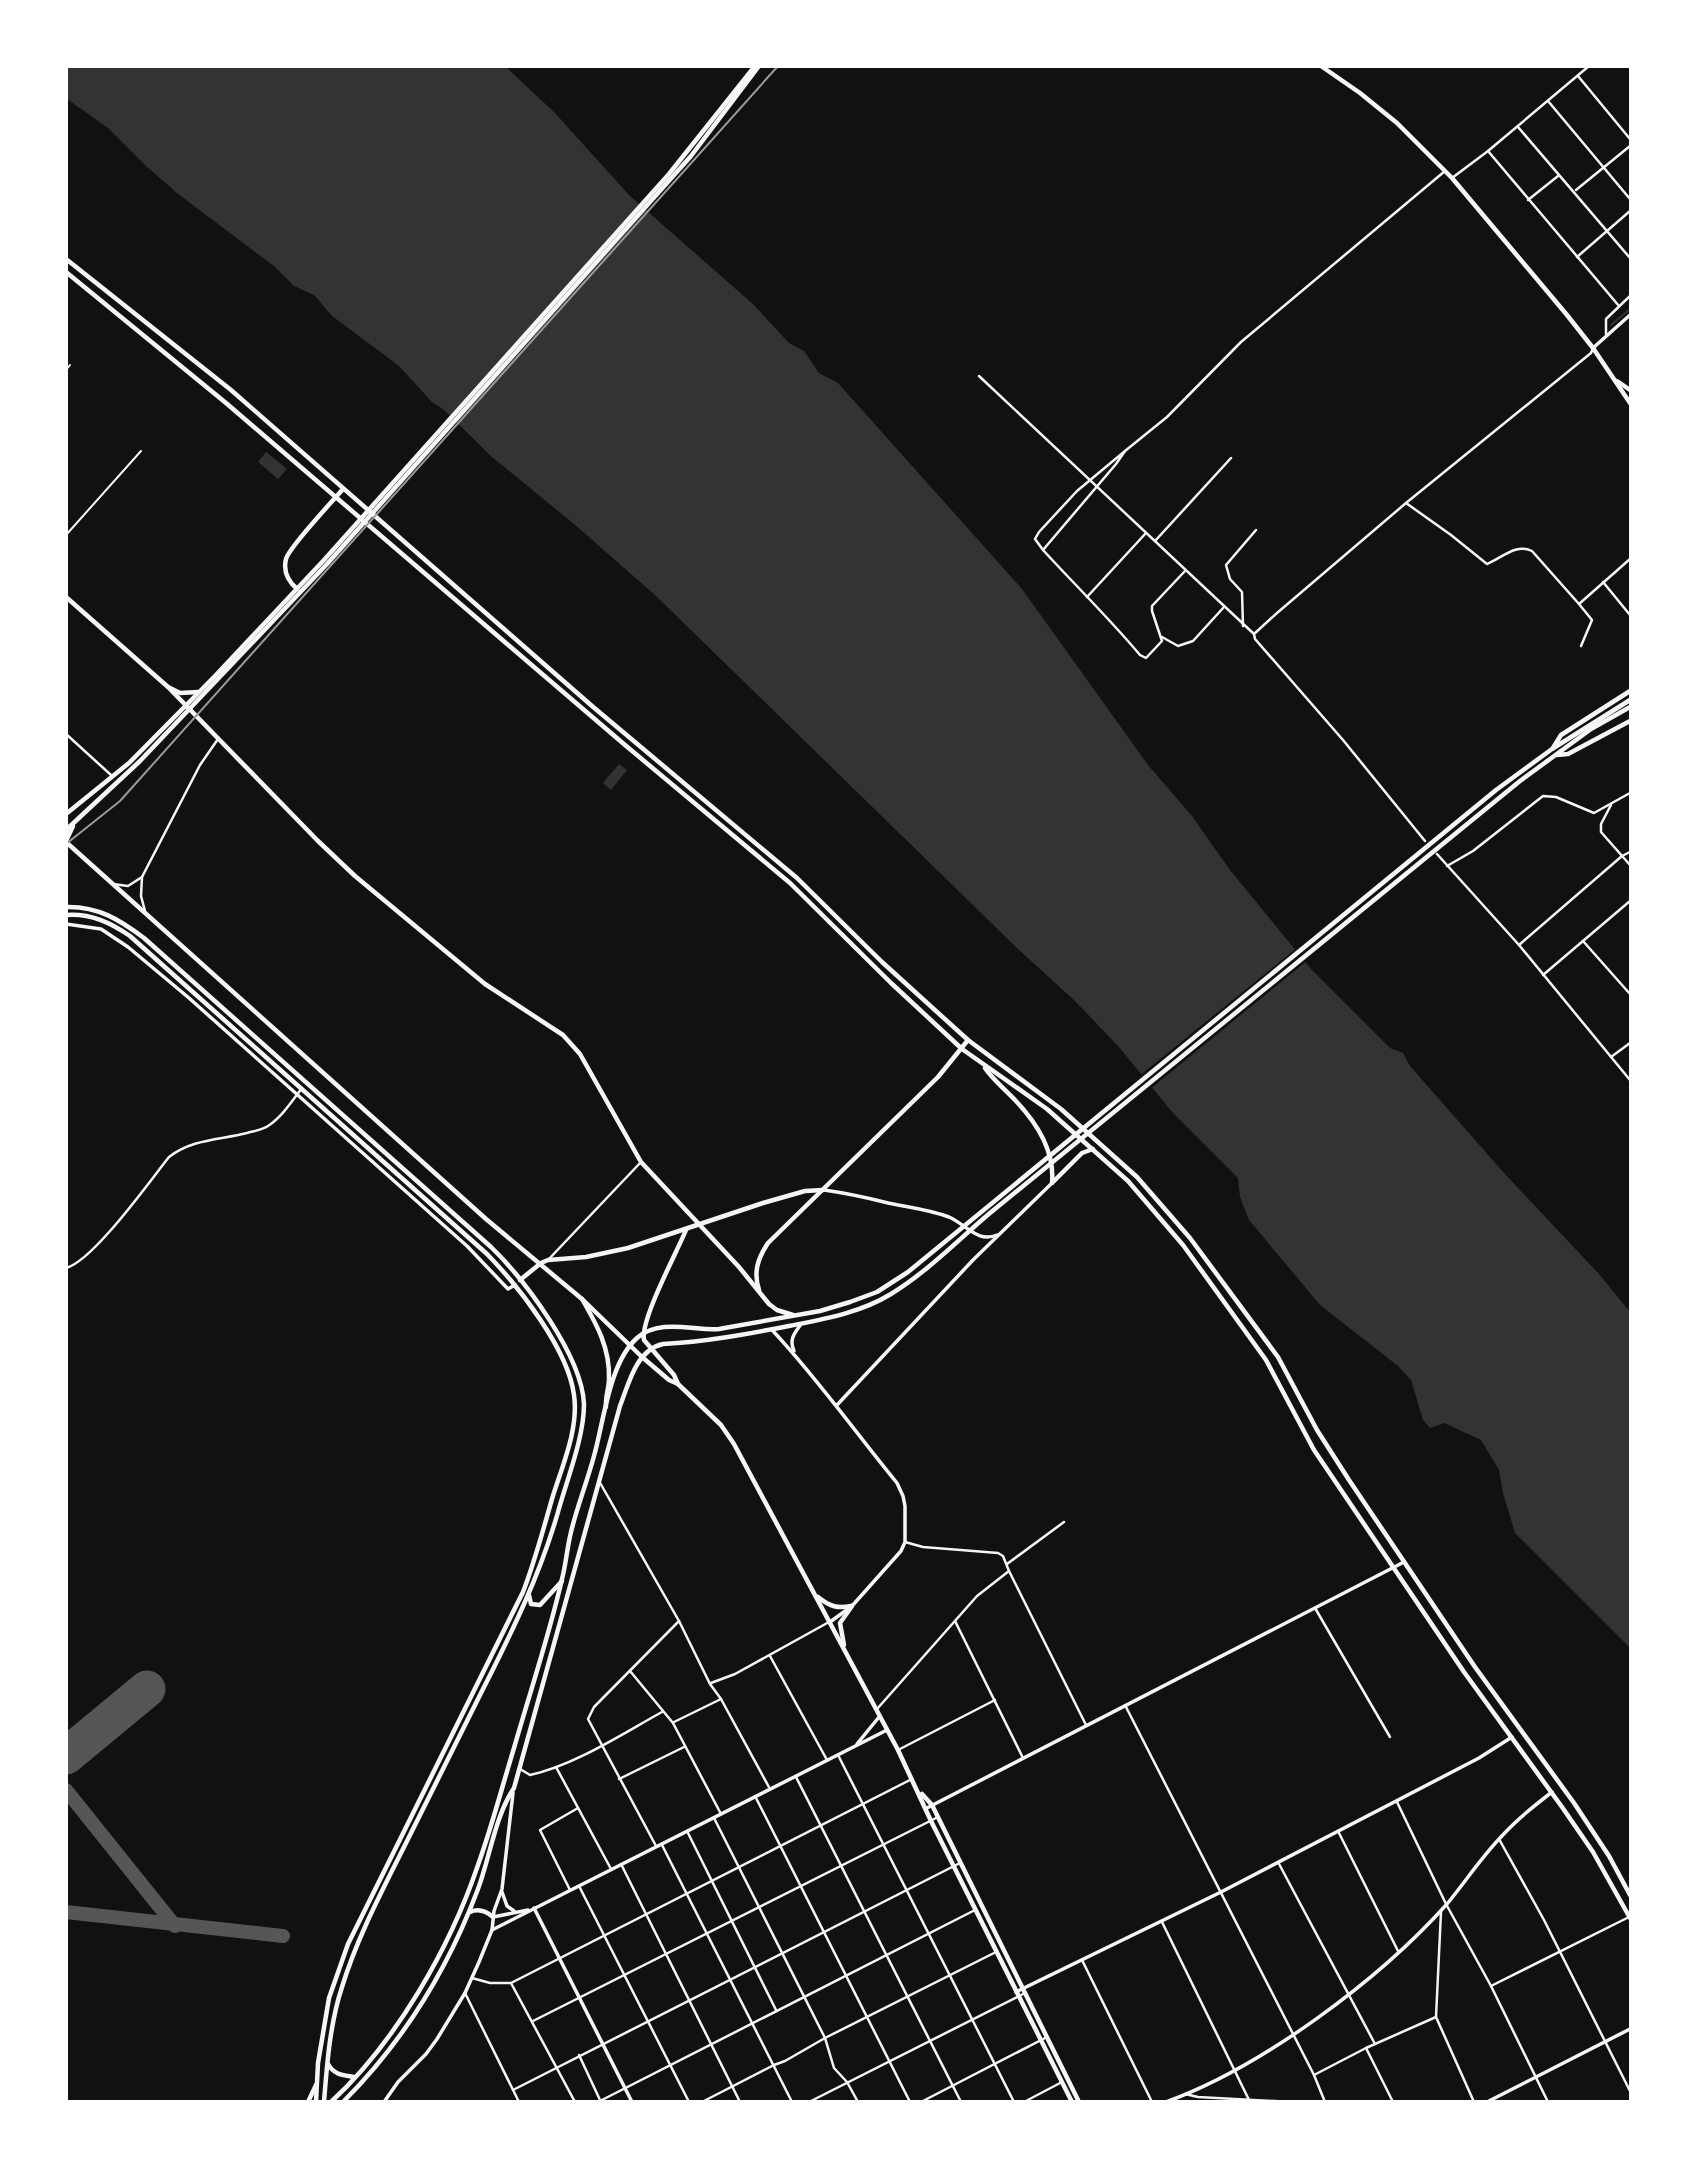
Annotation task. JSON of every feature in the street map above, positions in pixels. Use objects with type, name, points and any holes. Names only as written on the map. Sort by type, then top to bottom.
[{"type":"main road","points":[[66,830],[120,782],[359,525],[671,175],[757,66]]},
{"type":"main road","points":[[1321,66],[1397,123],[1452,178],[1593,348],[1630,404]]},
{"type":"main road","points":[[66,259],[231,390],[592,706],[796,878],[882,962],[968,1040],[1087,1131],[1126,1166],[1175,1219],[1278,1357],[1317,1430],[1475,1667],[1574,1803],[1609,1856],[1630,1895]]},
{"type":"main road","points":[[66,272],[191,373],[790,883],[962,1049],[1047,1108],[1128,1181],[1165,1222],[1276,1375],[1314,1450],[1464,1672],[1593,1852],[1630,1917]]},
{"type":"main road","points":[[1616,381],[1630,390]]},
{"type":"main road","points":[[299,590],[286,573],[288,554],[343,489]]},
{"type":"main road","points":[[66,814],[113,778],[299,590]]},
{"type":"main road","points":[[66,597],[168,687],[318,841],[385,902],[485,984],[554,1028],[574,1046],[641,1162],[739,1267],[772,1307],[794,1316]]},
{"type":"main road","points":[[168,687],[180,693],[199,692]]},
{"type":"main road","points":[[1552,749],[1561,735],[1630,691]]},
{"type":"main road","points":[[331,2102],[391,2032],[431,1970],[471,1884],[562,1580],[571,1532],[617,1370],[631,1345],[643,1334],[662,1328],[688,1326],[705,1330],[719,1329],[794,1316],[850,1302],[877,1292],[908,1272],[1409,860],[1552,749],[1630,700]]},
{"type":"main road","points":[[343,2102],[389,2052],[415,2015],[439,1975],[469,1913],[506,1799],[514,1788],[620,1406],[642,1357],[650,1349],[663,1344],[773,1331],[840,1315],[890,1295],[1520,781],[1591,729],[1630,707]]},
{"type":"main road","points":[[1557,755],[1568,754],[1630,721]]},
{"type":"main road","points":[[73,825],[66,842],[486,1219],[582,1299],[642,1357],[669,1380],[678,1384],[728,1433],[898,1750],[1072,2102]]},
{"type":"main road","points":[[66,907],[93,909],[124,923],[217,1002],[491,1247],[522,1279],[577,1374],[583,1403],[582,1425],[555,1522],[529,1595],[356,1948],[338,2001],[324,2102]]},
{"type":"main road","points":[[66,915],[90,917],[117,927],[212,1008],[487,1254],[515,1285],[552,1341],[570,1376],[575,1404],[574,1424],[537,1555],[523,1592],[367,1902],[344,1955],[327,2008],[316,2102]]},
{"type":"main road","points":[[760,1294],[756,1277],[761,1252],[937,1077],[968,1040]]},
{"type":"main road","points":[[982,1064],[1017,1102],[1040,1133],[1053,1167],[1052,1183]]},
{"type":"main road","points":[[1052,1183],[1082,1153],[1093,1149]]},
{"type":"main road","points":[[515,1285],[548,1260],[599,1255],[805,1191],[824,1190]]},
{"type":"main road","points":[[678,1384],[674,1375],[650,1349],[643,1334],[686,1230]]},
{"type":"main road","points":[[582,1299],[600,1331],[607,1351],[609,1382],[606,1411]]},
{"type":"main road","points":[[529,1595],[531,1604],[540,1605],[562,1580]]},
{"type":"main road","points":[[815,1595],[830,1606],[852,1606]]},
{"type":"main road","points":[[846,1653],[840,1623],[852,1606]]},
{"type":"main road","points":[[452,1731],[460,1736]]},
{"type":"main road","points":[[919,1791],[932,1805],[1079,2102]]},
{"type":"main road","points":[[469,1913],[476,1909],[483,1910],[493,1917]]},
{"type":"main road","points":[[328,2064],[341,2075],[355,2077]]},
{"type":"main road","points":[[308,2102],[316,2085]]},
{"type":"street","points":[[1452,178],[1518,127],[1589,66]]},
{"type":"street","points":[[1578,76],[1630,139]]},
{"type":"street","points":[[1548,101],[1630,199]]},
{"type":"street","points":[[1518,127],[1630,258]]},
{"type":"street","points":[[1575,191],[1630,146]]},
{"type":"street","points":[[1488,151],[1619,306]]},
{"type":"street","points":[[1185,571],[1152,606],[1162,637],[1161,643],[1148,656],[1143,657],[1035,537],[1089,479],[1167,418],[1241,342],[1445,171]]},
{"type":"street","points":[[1528,200],[1558,176]]},
{"type":"street","points":[[1577,257],[1630,211]]},
{"type":"street","points":[[1607,335],[1606,319],[1630,296]]},
{"type":"street","points":[[1254,634],[1406,503],[1591,354],[1593,348],[1630,315]]},
{"type":"street","points":[[979,376],[1254,634],[1255,639],[1343,740],[1425,841]]},
{"type":"street","points":[[1044,550],[1125,451]]},
{"type":"street","points":[[1155,541],[1231,458]]},
{"type":"street","points":[[1406,503],[1487,564],[1515,548],[1524,547],[1532,551],[1592,620],[1581,646]]},
{"type":"street","points":[[1243,626],[1242,592],[1230,579],[1226,565],[1256,530]]},
{"type":"street","points":[[1087,597],[1146,533]]},
{"type":"street","points":[[1579,604],[1630,559]]},
{"type":"street","points":[[1603,582],[1630,615]]},
{"type":"street","points":[[1162,637],[1178,646],[1191,643],[1224,607]]},
{"type":"street","points":[[66,734],[113,778]]},
{"type":"street","points":[[145,912],[141,896],[142,877],[200,765],[218,739]]},
{"type":"street","points":[[1447,866],[1473,851],[1543,796],[1556,797],[1594,813],[1630,793]]},
{"type":"street","points":[[1611,805],[1601,824],[1601,832],[1630,865]]},
{"type":"street","points":[[1519,945],[1630,852]]},
{"type":"street","points":[[1437,854],[1519,945],[1630,1080]]},
{"type":"street","points":[[113,884],[128,886],[142,877]]},
{"type":"street","points":[[1543,975],[1630,901]]},
{"type":"street","points":[[66,924],[101,929],[111,934],[207,1014],[467,1246],[508,1289],[515,1285]]},
{"type":"street","points":[[1583,941],[1630,994]]},
{"type":"street","points":[[207,1014],[217,1002]]},
{"type":"street","points":[[1611,1057],[1630,1043]]},
{"type":"street","points":[[66,1268],[74,1266],[98,1242],[169,1157],[192,1143],[236,1136],[267,1127],[302,1088]]},
{"type":"street","points":[[548,1260],[641,1162]]},
{"type":"street","points":[[837,1405],[1052,1183]]},
{"type":"street","points":[[824,1190],[864,1196],[945,1216],[968,1227],[978,1237],[989,1238],[1000,1234]]},
{"type":"street","points":[[795,1353],[791,1344],[792,1336],[801,1324]]},
{"type":"street","points":[[710,1684],[770,1656],[852,1606],[895,1559],[905,1542],[905,1506],[900,1488],[795,1353],[773,1331]]},
{"type":"street","points":[[599,1481],[770,1788]]},
{"type":"street","points":[[1006,1564],[1064,1522]]},
{"type":"street","points":[[905,1542],[923,1547],[998,1553],[1003,1556],[1086,1725]]},
{"type":"street","points":[[925,1809],[1404,1562]]},
{"type":"street","points":[[876,1710],[977,1596],[1009,1571]]},
{"type":"street","points":[[1315,1608],[1390,1738]]},
{"type":"street","points":[[656,1846],[588,1720],[589,1713],[679,1621]]},
{"type":"street","points":[[955,1621],[1023,1758]]},
{"type":"street","points":[[770,1656],[827,1760]]},
{"type":"street","points":[[630,1671],[673,1723],[721,1814]]},
{"type":"street","points":[[673,1723],[721,1699]]},
{"type":"street","points":[[898,1750],[995,1700]]},
{"type":"street","points":[[1125,1705],[1325,2102]]},
{"type":"street","points":[[518,1768],[530,1775],[555,1766],[662,1712]]},
{"type":"street","points":[[856,1745],[880,1717]]},
{"type":"street","points":[[492,1930],[887,1730]]},
{"type":"street","points":[[810,2102],[972,2020],[1082,1959],[1221,1892],[1479,1758],[1512,1737]]},
{"type":"street","points":[[619,1779],[684,1747]]},
{"type":"street","points":[[838,1755],[1014,2102]]},
{"type":"street","points":[[555,1766],[611,1869]]},
{"type":"street","points":[[796,1776],[961,2102]]},
{"type":"street","points":[[472,1978],[491,1983],[510,1983],[912,1779]]},
{"type":"street","points":[[384,2102],[398,2082],[426,2054],[466,1993],[492,1930],[493,1917],[502,1889],[514,1788]]},
{"type":"street","points":[[1166,2102],[1180,2099],[1235,2070],[1348,1995],[1446,1904],[1516,1821],[1552,1792]]},
{"type":"street","points":[[755,1796],[909,2102]]},
{"type":"street","points":[[1396,1800],[1548,2102]]},
{"type":"street","points":[[570,1890],[540,1830],[578,1808]]},
{"type":"street","points":[[714,1817],[825,2038],[834,2068],[847,2082],[858,2102]]},
{"type":"street","points":[[533,2021],[938,1817]]},
{"type":"street","points":[[687,1831],[776,2010]]},
{"type":"street","points":[[1338,1831],[1398,1951]]},
{"type":"street","points":[[1499,1839],[1607,2041],[1630,2091]]},
{"type":"street","points":[[662,1844],[792,2102]]},
{"type":"street","points":[[1278,1862],[1375,2044]]},
{"type":"street","points":[[513,2090],[961,1863]]},
{"type":"street","points":[[621,1864],[740,2102]]},
{"type":"street","points":[[579,1885],[689,2102]]},
{"type":"street","points":[[502,1889],[507,1906],[516,1912]]},
{"type":"street","points":[[493,1917],[532,1909]]},
{"type":"street","points":[[532,1909],[632,2102]]},
{"type":"street","points":[[1441,1909],[1436,2017],[1474,2102]]},
{"type":"street","points":[[579,2055],[599,2101],[975,1910]]},
{"type":"street","points":[[1491,1986],[1630,1917]]},
{"type":"street","points":[[1161,1921],[1249,2100]]},
{"type":"street","points":[[702,2102],[996,1952]]},
{"type":"street","points":[[1082,1959],[1152,2102]]},
{"type":"street","points":[[510,1983],[575,2102]]},
{"type":"street","points":[[466,1993],[519,2102]]},
{"type":"street","points":[[1314,2076],[1366,2048],[1436,2017]]},
{"type":"street","points":[[1487,2102],[1630,2029]]},
{"type":"street","points":[[921,2102],[1047,2038]]},
{"type":"street","points":[[1366,2048],[1393,2102]]},
{"type":"street","points":[[1024,2102],[1062,2082]]},
{"type":"street","points":[[1185,2094],[1293,2102]]},
{"type":"street","points":[[821,2096],[824,2102]]},
{"type":"lane","points":[[66,370],[69,365]]},
{"type":"lane","points":[[66,535],[141,452]]},
{"type":"shaded area","points":[[67,67],[506,67],[555,113],[630,196],[754,305],[789,343],[804,351],[819,373],[838,383],[1022,589],[1148,765],[1192,816],[1230,870],[1311,969],[1390,1048],[1403,1053],[1410,1066],[1504,1173],[1599,1274],[1630,1312],[1630,1648],[1515,1533],[1499,1470],[1481,1440],[1444,1423],[1430,1428],[1423,1420],[1411,1380],[1398,1366],[1320,1305],[1249,1220],[1240,1197],[1238,1178],[1172,1112],[1119,1047],[1075,1001],[1018,949],[655,595],[492,457],[443,409],[432,402],[399,366],[332,316],[314,295],[294,286],[275,267],[177,193],[108,128],[67,99]]},
{"type":"shaded area","points":[[266,452],[287,469],[278,479],[258,462]]},
{"type":"shaded area","points":[[619,764],[627,770],[611,790],[603,783]]},
{"type":"pier","points":[[1298,947],[1308,960],[1149,1090],[1138,1077]]},
{"type":"waterway","points":[[1611,325],[1630,309]]},
{"type":"taxiway","points":[[66,1790],[175,1926]]},
{"type":"taxiway","points":[[66,1912],[283,1936]]},
{"type":"runway","points":[[66,1756],[147,1689]]},
{"type":"railway","points":[[66,844],[120,801],[778,66]]}]
